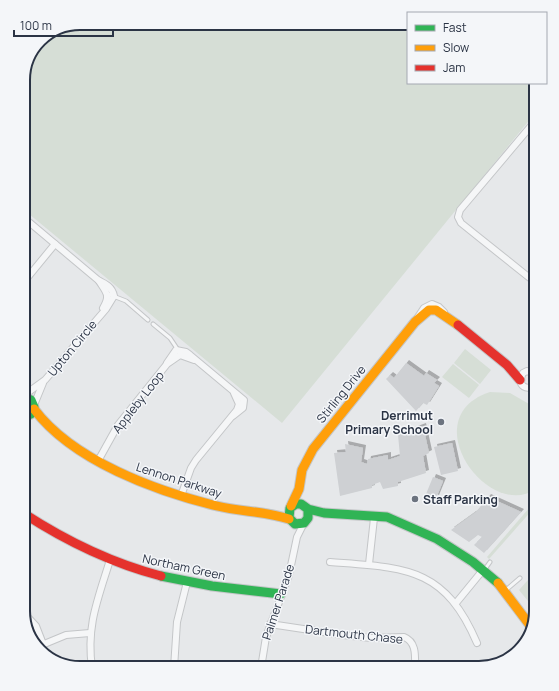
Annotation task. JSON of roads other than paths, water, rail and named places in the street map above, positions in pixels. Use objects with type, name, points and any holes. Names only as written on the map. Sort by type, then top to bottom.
[{"type":"street","points":[[529,128],[463,208],[462,216],[464,224],[529,277]]},
{"type":"street","points":[[30,223],[98,280],[111,295]]},
{"type":"street","points":[[30,274],[55,244]]},
{"type":"street","name":"Upton Circle","points":[[30,392],[45,380],[99,316],[111,295]]},
{"type":"street","name":"Stirling Drive","points":[[291,507],[299,489],[302,470],[313,449],[415,322],[430,310],[436,310],[447,316],[507,364],[524,374]]},
{"type":"street","points":[[179,353],[186,352],[234,393],[241,404],[233,416],[196,460],[191,468],[181,496]]},
{"type":"street","name":"Appleby Loop","points":[[98,461],[118,425],[167,364],[172,353],[179,353]]},
{"type":"street","points":[[529,371],[524,374],[522,385],[529,388]]},
{"type":"street","points":[[524,374],[529,373]]},
{"type":"street","name":"Upton Circle","points":[[34,407],[45,380]]},
{"type":"street","name":"Lennon Parkway","points":[[30,400],[46,425]]},
{"type":"street","points":[[30,414],[34,407]]},
{"type":"street","name":"Lennon Parkway","points":[[30,419],[46,425],[98,461],[140,482],[181,496],[218,506],[272,513],[290,520],[295,524],[305,522],[324,514]]},
{"type":"street","points":[[299,489],[309,515],[305,522]]},
{"type":"street","name":"Lennon Parkway","points":[[272,513],[291,507],[297,503],[324,514],[374,518],[387,517],[446,544],[484,570],[505,591],[528,622]]},
{"type":"street","points":[[291,507],[288,513],[297,537]]},
{"type":"street","name":"Northam Green","points":[[30,517],[67,541],[110,560],[155,575],[187,582],[282,594]]},
{"type":"street","points":[[368,564],[374,518]]},
{"type":"street","name":"Palmer Parade","points":[[262,661],[270,624],[289,575],[297,537],[305,522]]},
{"type":"street","points":[[92,661],[90,633],[93,611],[110,560]]},
{"type":"street","points":[[330,562],[394,567],[414,573],[437,586],[456,603],[467,620],[477,643]]},
{"type":"street","points":[[456,603],[484,570]]},
{"type":"street","points":[[174,661],[177,622],[187,582]]},
{"type":"street","points":[[31,620],[36,626],[39,640]]},
{"type":"street","name":"Dartmouth Chase","points":[[270,624],[371,638],[408,638],[413,645],[414,661]]},
{"type":"street","points":[[42,644],[72,634],[90,633]]},
{"type":"lane","points":[[111,295],[126,301],[148,320]]},
{"type":"lane","points":[[153,324],[170,338],[179,353]]},
{"type":"lane","points":[[484,570],[490,562]]},
{"type":"lane","points":[[505,591],[520,578]]},
{"type":"place","name":"Derrimut Primary School","points":[[441,422]]},
{"type":"place","name":"Staff Parking","points":[[415,499]]}]
